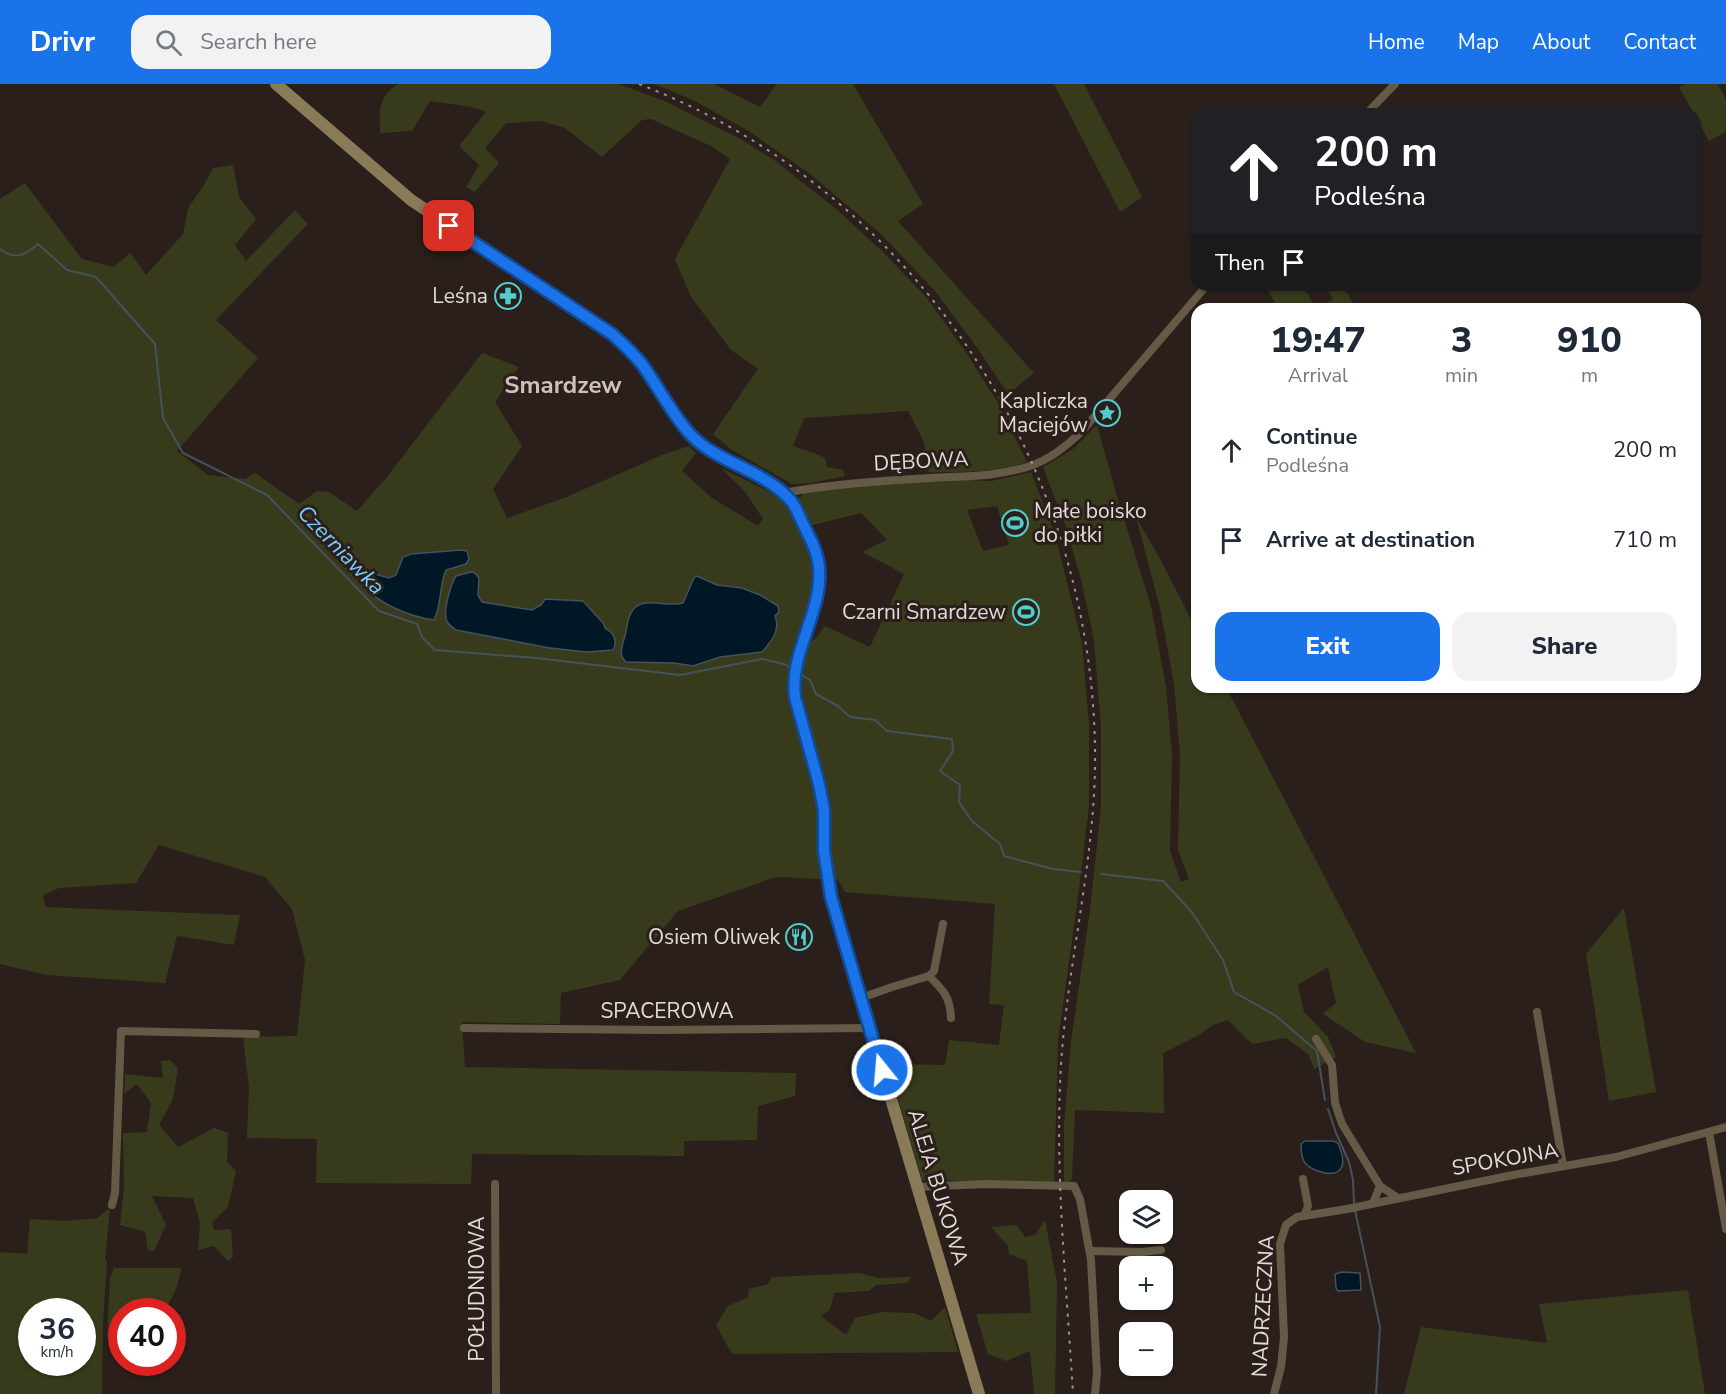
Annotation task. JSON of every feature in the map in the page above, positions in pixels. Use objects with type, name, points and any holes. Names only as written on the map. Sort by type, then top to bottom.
[{"type":"street","name":"ALEJA BUKOWA","points":[[276,84],[411,200],[612,334],[641,363],[692,436],[713,452],[774,486],[793,503],[812,543],[819,566],[818,590],[796,668],[794,686],[799,715],[824,810],[824,851],[831,897],[980,1394]]},
{"type":"street","points":[[1371,108],[1395,84]]},
{"type":"street","name":"DĘBOWA","points":[[1192,303],[1203,291]]},
{"type":"street","name":"DĘBOWA","points":[[783,493],[865,481],[991,475],[1046,460],[1083,430],[1191,305]]},
{"type":"street","points":[[793,503],[810,488]]},
{"type":"street","points":[[861,998],[929,976],[934,971],[943,924]]},
{"type":"street","points":[[929,976],[946,995],[950,1003],[951,1018]]},
{"type":"street","points":[[1537,1012],[1563,1166]]},
{"type":"street","name":"SPACEROWA","points":[[464,1028],[659,1030],[870,1028]]},
{"type":"street","points":[[112,1205],[116,1181],[121,1031],[256,1034]]},
{"type":"street","points":[[1316,1039],[1332,1065],[1335,1102],[1347,1134],[1355,1143],[1380,1186],[1398,1198]]},
{"type":"street","name":"SPOKOJNA","points":[[1290,1221],[1305,1214],[1616,1157],[1726,1127]]},
{"type":"street","points":[[1709,1132],[1726,1228]]},
{"type":"street","points":[[1303,1179],[1308,1206],[1305,1214]]},
{"type":"street","name":"POŁUDNIOWA","points":[[495,1184],[496,1394]]},
{"type":"street","points":[[918,1187],[985,1184],[1074,1186],[1080,1199],[1090,1251],[1097,1372],[1095,1394]]},
{"type":"street","points":[[1373,1203],[1380,1186]]},
{"type":"street","name":"NADRZECZNA","points":[[1274,1394],[1281,1367],[1284,1336],[1280,1244],[1283,1230],[1290,1221]]},
{"type":"street","points":[[1090,1251],[1161,1250]]},
{"type":"green space","points":[[398,84],[619,84],[667,102],[742,140],[774,160],[835,208],[884,253],[926,297],[965,351],[998,403],[1027,462],[990,470],[928,472],[924,442],[908,411],[804,418],[793,446],[825,458],[827,467],[843,470],[845,476],[811,483],[792,484],[732,450],[713,434],[758,369],[731,350],[691,297],[675,259],[730,159],[711,146],[651,119],[642,120],[602,157],[565,128],[541,121],[506,123],[485,148],[499,163],[475,192],[466,187],[479,165],[459,146],[486,112],[472,107],[430,101],[412,131],[380,133],[380,112],[383,100],[386,94]]},
{"type":"green space","points":[[654,84],[714,84],[760,107],[777,84],[853,84],[923,204],[898,221],[1034,373],[1008,394],[935,291],[881,234],[809,173],[747,130],[693,100]]},
{"type":"green space","points":[[1054,84],[1084,84],[1142,197],[1120,212]]},
{"type":"green space","points":[[1685,84],[1718,84],[1726,100],[1726,132],[1709,141],[1701,127],[1701,108],[1691,108],[1679,87]]},
{"type":"green space","points":[[233,165],[239,197],[256,219],[235,245],[246,261],[295,210],[308,224],[216,320],[258,358],[177,451],[208,475],[245,479],[255,473],[299,504],[317,491],[329,492],[357,511],[387,477],[482,353],[519,367],[495,402],[522,446],[493,489],[507,518],[564,498],[662,455],[689,446],[696,453],[682,471],[712,498],[758,526],[763,519],[746,493],[721,468],[793,503],[810,488],[921,478],[991,481],[1031,472],[1056,538],[1082,643],[1089,724],[1089,807],[1058,1040],[1054,1182],[922,1180],[888,1066],[895,1064],[945,1065],[949,1040],[999,1045],[1004,1005],[989,1004],[995,904],[845,892],[838,880],[776,877],[678,911],[620,980],[561,993],[560,1024],[462,1022],[465,1067],[796,1073],[795,1096],[758,1106],[757,1140],[684,1141],[684,1156],[472,1154],[471,1184],[316,1183],[317,1139],[247,1138],[249,1088],[243,1037],[297,1036],[305,960],[292,909],[265,877],[159,845],[136,883],[59,888],[43,895],[45,907],[240,915],[234,945],[177,936],[165,983],[47,975],[0,964],[0,199],[25,183],[82,259],[114,267],[130,253],[146,275],[183,234],[188,208],[213,168]],"holes":[[[997,506],[1009,545],[983,551],[967,510]],[[861,513],[887,540],[862,552],[904,574],[870,647],[825,626],[814,640],[803,645],[819,566],[805,527]]]},
{"type":"green space","points":[[1268,291],[1306,291],[1313,303],[1275,303]]},
{"type":"green space","points":[[1328,291],[1346,291],[1353,303],[1325,303],[1333,300]]},
{"type":"green space","points":[[1097,425],[1151,606],[1166,686],[1172,755],[1170,851],[1181,882],[1189,879],[1178,850],[1180,755],[1174,684],[1160,608],[1136,517],[1191,619],[1191,693],[1229,693],[1416,1053],[1365,1042],[1323,1014],[1336,1003],[1328,967],[1298,985],[1304,1012],[1328,1037],[1336,1057],[1314,1069],[1308,1054],[1286,1038],[1252,1044],[1228,1020],[1213,1025],[1199,1035],[1163,1053],[1164,1113],[1075,1110],[1072,1178],[1070,1182],[1064,1182],[1064,1126],[1071,1042],[1090,910],[1101,808],[1101,726],[1094,641],[1082,583],[1066,527],[1043,467],[1073,449]]},
{"type":"green space","points":[[1624,908],[1656,1092],[1609,1101],[1586,954]]},
{"type":"green space","points":[[170,1060],[178,1068],[173,1099],[159,1125],[178,1147],[214,1128],[228,1133],[227,1162],[236,1171],[228,1207],[212,1223],[214,1230],[231,1229],[233,1257],[228,1261],[214,1246],[198,1250],[200,1223],[193,1198],[152,1196],[166,1225],[154,1251],[148,1250],[145,1232],[120,1225],[124,1188],[123,1133],[147,1132],[151,1103],[137,1084],[124,1094],[125,1074],[163,1078],[161,1061]]},
{"type":"green space","points":[[110,1209],[105,1260],[107,1261],[102,1394],[0,1394],[0,1252],[27,1254],[30,1219],[66,1221],[97,1218]]},
{"type":"green space","points":[[1045,1220],[1057,1282],[1055,1394],[1034,1394],[1030,1351],[1006,1361],[988,1354],[976,1314],[1031,1313],[1027,1261],[1009,1254],[1008,1246],[991,1227],[1017,1225],[1025,1237],[1035,1235]]},
{"type":"green space","points":[[114,1268],[181,1268],[172,1298],[109,1298],[110,1278]]},
{"type":"green space","points":[[860,1273],[878,1278],[911,1277],[907,1283],[876,1285],[869,1291],[834,1293],[830,1310],[821,1316],[846,1335],[855,1318],[882,1312],[914,1313],[931,1321],[945,1307],[958,1352],[732,1354],[716,1325],[728,1306],[748,1297],[749,1289],[768,1284],[772,1277]]},
{"type":"green space","points":[[1688,1290],[1705,1394],[1404,1394],[1421,1327],[1547,1343],[1539,1304]]},
{"type":"water","points":[[467,551],[469,559],[466,564],[446,570],[434,620],[415,616],[386,604],[363,585],[366,579],[375,574],[389,578],[396,575],[403,557],[411,554]]},
{"type":"water","points":[[471,572],[479,578],[478,595],[482,602],[532,610],[541,605],[545,599],[583,601],[613,635],[615,643],[613,650],[586,652],[550,648],[456,630],[446,619],[448,597],[456,576]]},
{"type":"water","points":[[697,576],[717,585],[742,588],[778,606],[779,612],[775,616],[777,626],[772,640],[762,652],[720,657],[693,666],[674,663],[626,662],[621,653],[629,618],[635,607],[647,603],[683,603]]},
{"type":"water","points":[[1305,1141],[1338,1143],[1343,1160],[1339,1170],[1335,1173],[1324,1173],[1308,1166],[1302,1154],[1301,1144]]},
{"type":"water","points":[[1360,1273],[1361,1290],[1338,1291],[1335,1274]]},
{"type":"waterway","name":"Czerniawka","points":[[0,249],[16,256],[29,251],[38,244],[67,270],[96,277],[155,344],[163,418],[183,453],[267,495],[379,611],[417,624],[422,637],[435,650],[536,658],[680,675],[762,659],[789,667]]},
{"type":"waterway","name":"Czerniawka","points":[[802,675],[810,680],[816,694],[838,706],[850,717],[875,720],[887,731],[952,739],[953,751],[940,771],[960,785],[959,802],[972,821],[1000,844],[1004,856],[1053,869],[1081,872]]},
{"type":"waterway","name":"Czerniawka","points":[[1101,874],[1163,881],[1191,911],[1223,960],[1234,992],[1276,1016],[1317,1051],[1325,1100]]},
{"type":"waterway","name":"Czerniawka","points":[[1328,1109],[1349,1162],[1354,1203]]},
{"type":"waterway","name":"Czerniawka","points":[[1355,1210],[1380,1327],[1376,1394]]},
{"type":"railway","points":[[639,84],[736,131],[824,191],[901,264],[967,346],[1020,438],[1060,536],[1085,640],[1095,747],[1091,832],[1067,1001],[1060,1085],[1061,1201],[1073,1394]]},
{"type":"place","name":"Leśna","points":[[508,296]]},
{"type":"place","name":"Kapliczka Maciejów","points":[[1107,413]]},
{"type":"place","name":"Małe boisko do piłki","points":[[1015,523]]},
{"type":"place","name":"Czarni Smardzew","points":[[1026,612]]},
{"type":"place","name":"Osiem Oliwek","points":[[799,937]]},
{"type":"district","name":"Smardzew","points":[[563,385]]},
{"type":"route","points":[[449,226],[612,334],[641,363],[692,436],[713,452],[774,486],[785,494],[798,512],[817,554],[820,574],[816,597],[796,668],[795,697],[824,810],[824,851],[831,897],[882,1070]]}]
